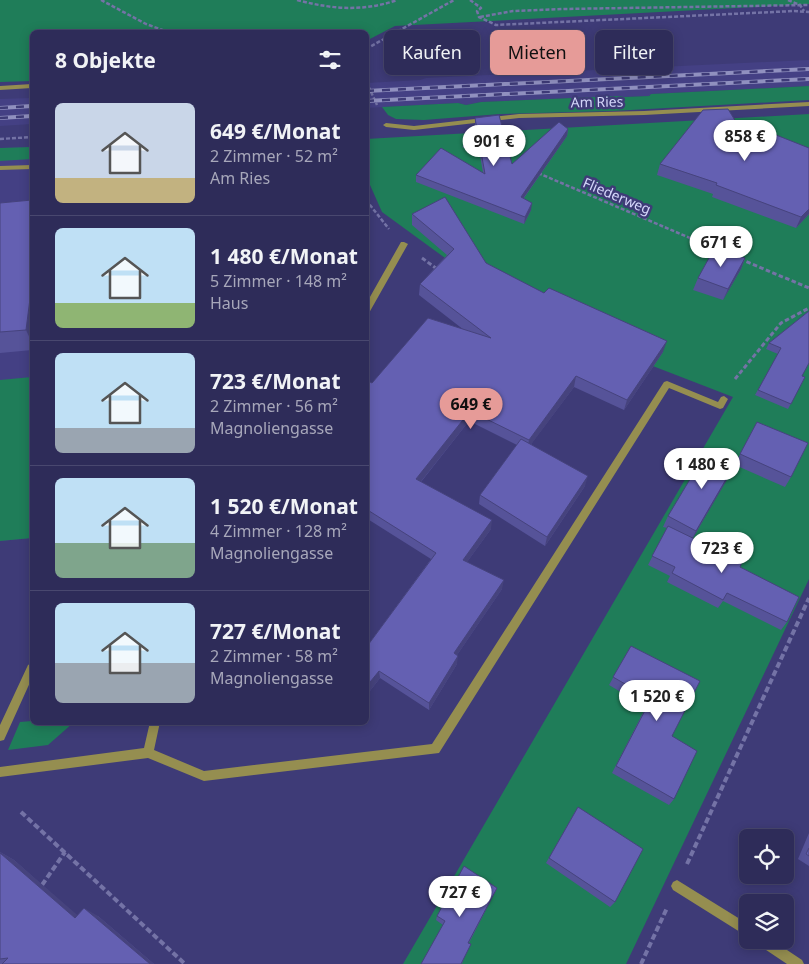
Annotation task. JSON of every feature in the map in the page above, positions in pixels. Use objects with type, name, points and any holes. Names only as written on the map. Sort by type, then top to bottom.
[{"type":"street","name":"Am Ries","points":[[386,125],[414,128],[519,116],[644,113],[809,104]]},
{"type":"street","points":[[0,168],[30,167]]},
{"type":"street","points":[[369,306],[404,244]]},
{"type":"street","points":[[0,772],[148,753],[204,776],[435,749],[667,384],[720,406],[724,399]]},
{"type":"street","points":[[0,736],[30,672]]},
{"type":"street","points":[[148,753],[155,725]]},
{"type":"street","points":[[677,886],[739,925]]},
{"type":"street","points":[[775,949],[798,964]]},
{"type":"lane","points":[[0,88],[30,86]]},
{"type":"path","points":[[101,0],[146,24],[162,30]]},
{"type":"path","points":[[298,0],[347,9],[369,8],[397,0]]},
{"type":"path","points":[[369,47],[454,0]]},
{"type":"path","points":[[470,0],[481,8],[478,11],[479,17]]},
{"type":"path","points":[[788,0],[800,5],[804,12]]},
{"type":"path","points":[[479,17],[513,12],[564,9],[809,5]]},
{"type":"path","points":[[479,17],[496,25],[809,12]]},
{"type":"path","points":[[369,88],[386,125]]},
{"type":"path","points":[[0,138],[30,137]]},
{"type":"path","points":[[459,144],[484,153]]},
{"type":"path","name":"Fliederweg","points":[[537,173],[718,250]]},
{"type":"path","points":[[369,204],[384,224],[404,244],[442,273]]},
{"type":"path","points":[[736,257],[809,288]]},
{"type":"path","points":[[724,399],[731,385],[781,323],[809,308]]},
{"type":"path","points":[[641,964],[809,598]]},
{"type":"path","points":[[21,812],[185,964]]},
{"type":"path","points":[[42,885],[65,852]]},
{"type":"shaded area","points":[[809,60],[809,86],[651,94],[649,96],[369,108],[369,83],[426,78],[490,75],[585,75],[585,71],[595,70],[595,75],[673,75],[673,66]]},
{"type":"shaded area","points":[[30,98],[30,124],[0,126],[0,99]]},
{"type":"shaded area","points":[[30,147],[30,538],[0,541],[0,148]]},
{"type":"green space","points":[[0,0],[809,0],[809,4],[395,26],[384,30],[369,39],[369,30],[30,30],[30,81],[0,82]]},
{"type":"green space","points":[[809,86],[809,100],[613,111],[500,114],[424,120],[396,119],[388,115],[382,107],[649,96],[651,94]]},
{"type":"green space","points":[[809,114],[809,579],[626,964],[403,964],[733,397],[588,341],[467,274],[382,212],[369,183],[369,139]]},
{"type":"green space","points":[[30,147],[30,159],[0,161],[0,148]]},
{"type":"green space","points":[[30,377],[30,538],[0,541],[0,380]]},
{"type":"green space","points":[[30,721],[30,725],[71,725],[48,745],[8,750],[20,722]]},
{"type":"building","points":[[728,109],[752,148],[766,131],[809,148],[809,209],[801,217],[716,185],[717,183],[660,164],[703,110]]},
{"type":"building","points":[[499,115],[512,164],[559,122],[568,129],[521,197],[532,203],[525,217],[416,175],[441,148],[485,174],[475,118]]},
{"type":"building","points":[[445,197],[486,263],[544,293],[549,288],[667,341],[627,400],[576,376],[529,440],[470,411],[416,479],[492,520],[463,560],[504,580],[454,653],[458,656],[429,703],[379,671],[369,683],[369,644],[436,553],[369,511],[369,382],[372,383],[428,318],[491,338],[420,284],[454,249],[412,214]]},
{"type":"building","points":[[30,200],[30,299],[26,330],[0,332],[0,203]]},
{"type":"building","points":[[715,247],[745,258],[728,289],[698,278]]},
{"type":"building","points":[[809,311],[809,363],[802,376],[805,377],[791,404],[758,390],[781,348],[769,343]]},
{"type":"building","points":[[757,422],[808,443],[791,477],[740,454]]},
{"type":"building","points":[[521,439],[588,476],[547,537],[480,495]]},
{"type":"building","points":[[708,449],[736,462],[696,531],[668,516]]},
{"type":"building","points":[[668,526],[742,562],[740,567],[799,597],[787,622],[727,593],[723,600],[672,573],[675,567],[652,556]]},
{"type":"building","points":[[631,646],[700,681],[672,736],[697,751],[674,799],[616,766],[651,699],[613,677]]},
{"type":"building","points":[[578,807],[643,849],[615,902],[549,858]]},
{"type":"building","points":[[0,853],[75,918],[84,908],[150,964],[2,964],[8,958],[0,959]]},
{"type":"building","points":[[464,866],[497,888],[468,943],[471,944],[461,964],[421,964],[445,921],[437,916]]},
{"type":"railway","points":[[369,91],[809,69]]},
{"type":"railway","points":[[369,101],[809,79]]},
{"type":"railway","points":[[0,108],[30,106]]},
{"type":"railway","points":[[0,118],[30,116]]}]
